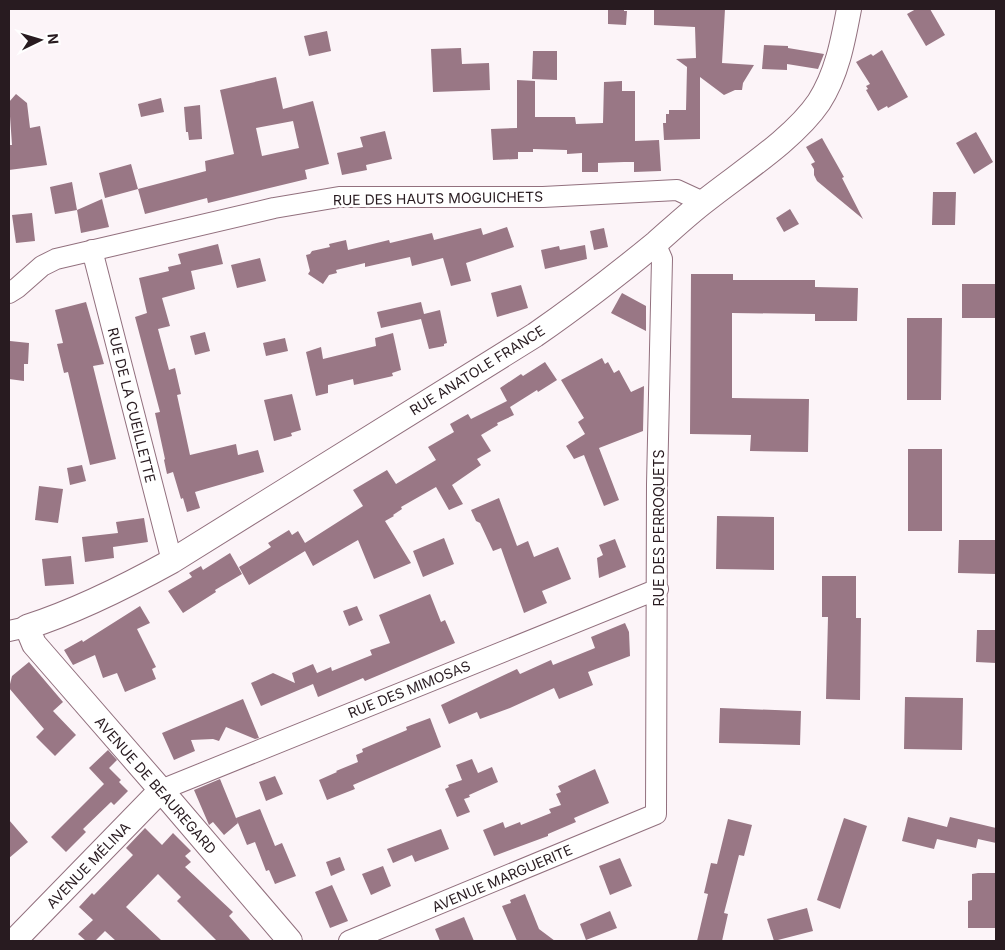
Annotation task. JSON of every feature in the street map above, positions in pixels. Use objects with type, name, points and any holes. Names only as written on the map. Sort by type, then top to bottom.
[{"type":"street","name":"RUE ANATOLE FRANCE","points":[[16,630],[90,602],[136,581],[172,561],[535,335],[578,304],[703,202],[786,138],[804,121],[819,101],[832,76],[842,48],[849,9]]},
{"type":"street","name":"RUE DES HAUTS MOGUICHETS","points":[[9,293],[42,266],[56,259],[274,208],[339,197],[543,197],[677,190],[703,202]]},
{"type":"street","name":"RUE DES PERROQUETS","points":[[655,243],[662,259],[657,484],[656,814]]},
{"type":"street","name":"RUE DE LA CUEILLETTE","points":[[92,250],[172,561]]},
{"type":"street","name":"RUE DES MIMOSAS","points":[[161,790],[658,589]]},
{"type":"street","name":"AVENUE DE BEAUREGARD","points":[[16,630],[34,644],[290,941]]},
{"type":"street","name":"AVENUE MÉLINA","points":[[14,941],[161,790]]},
{"type":"street","name":"AVENUE MARGUERITE","points":[[349,941],[656,814]]},
{"type":"building","points":[[608,9],[624,9],[624,11],[627,11],[626,25],[608,24]]},
{"type":"building","points":[[654,9],[725,9],[722,63],[754,65],[743,83],[742,90],[735,90],[724,95],[700,77],[700,139],[664,140],[663,123],[666,123],[666,114],[669,114],[669,110],[686,110],[687,67],[676,59],[696,58],[695,27],[654,25]]},
{"type":"building","points":[[916,9],[930,9],[945,35],[926,46],[907,14]]},
{"type":"building","points":[[327,31],[331,51],[309,56],[304,36]]},
{"type":"building","points":[[764,45],[788,46],[788,48],[824,54],[818,69],[787,64],[787,70],[762,69]]},
{"type":"building","points":[[461,48],[462,64],[489,63],[490,90],[433,92],[431,49]]},
{"type":"building","points":[[882,50],[908,97],[888,108],[887,106],[878,111],[866,90],[868,89],[866,86],[870,84],[856,62],[871,54],[873,56]]},
{"type":"building","points":[[533,51],[557,51],[557,80],[532,79]]},
{"type":"building","points":[[276,77],[283,109],[313,101],[329,164],[305,170],[307,179],[208,203],[207,198],[145,214],[138,189],[206,171],[205,161],[234,154],[220,90]],"holes":[[[293,121],[299,148],[262,156],[256,128]]]},
{"type":"building","points":[[517,80],[535,81],[535,117],[575,117],[576,124],[603,123],[604,82],[622,81],[622,91],[635,91],[635,141],[659,140],[661,171],[634,172],[634,162],[624,162],[598,163],[598,172],[582,172],[582,153],[567,154],[567,150],[533,149],[533,152],[518,152],[518,159],[493,160],[491,129],[517,128]]},
{"type":"building","points":[[16,94],[27,103],[30,128],[40,126],[47,165],[9,170],[9,145],[12,145],[9,102]]},
{"type":"building","points":[[161,98],[164,112],[141,117],[138,104]]},
{"type":"building","points":[[200,105],[202,139],[189,140],[188,132],[186,132],[184,107]]},
{"type":"building","points":[[385,131],[392,159],[366,165],[367,170],[342,175],[337,153],[363,147],[360,137]]},
{"type":"building","points":[[976,132],[993,162],[974,174],[956,143]]},
{"type":"building","points":[[822,138],[844,177],[842,178],[863,219],[817,181],[811,164],[815,162],[806,147]]},
{"type":"building","points":[[131,164],[138,189],[105,198],[99,173]]},
{"type":"building","points":[[72,182],[77,210],[55,214],[50,187]]},
{"type":"building","points":[[933,192],[956,192],[955,225],[932,225]]},
{"type":"building","points":[[102,199],[109,227],[81,233],[77,210]]},
{"type":"building","points":[[790,209],[799,224],[784,232],[776,218]]},
{"type":"building","points":[[32,213],[35,241],[16,243],[12,215]]},
{"type":"building","points":[[507,227],[514,247],[466,263],[471,281],[451,286],[443,258],[412,266],[410,257],[365,267],[365,263],[336,270],[337,273],[329,275],[323,284],[308,274],[310,271],[306,255],[312,251],[330,247],[329,244],[346,240],[348,250],[389,240],[390,243],[432,233],[434,240],[481,228],[483,235]]},
{"type":"building","points":[[604,228],[608,247],[594,250],[590,231]]},
{"type":"building","points":[[218,244],[223,264],[191,271],[195,289],[162,298],[170,326],[158,329],[169,370],[175,368],[181,394],[177,395],[190,455],[236,444],[238,455],[258,450],[264,472],[195,492],[200,508],[187,512],[173,472],[167,474],[164,460],[155,413],[160,412],[135,317],[147,313],[139,278],[169,271],[168,267],[181,264],[178,254]]},
{"type":"building","points":[[585,245],[587,259],[545,269],[541,250],[559,246],[560,250]]},
{"type":"building","points":[[260,258],[266,281],[237,288],[231,265]]},
{"type":"building","points":[[691,274],[733,274],[733,280],[815,280],[815,287],[858,288],[857,321],[815,321],[815,314],[732,313],[732,398],[809,399],[808,452],[750,451],[751,435],[690,434]]},
{"type":"building","points":[[962,284],[996,284],[996,318],[962,318]]},
{"type":"building","points":[[521,285],[528,308],[497,317],[491,293]]},
{"type":"building","points":[[622,293],[646,306],[646,331],[611,313]]},
{"type":"building","points":[[86,302],[104,364],[93,366],[116,459],[90,465],[68,372],[64,373],[57,344],[63,343],[55,310]]},
{"type":"building","points":[[421,302],[424,314],[440,310],[447,343],[444,346],[429,349],[421,319],[381,328],[377,312]]},
{"type":"building","points":[[907,318],[942,318],[941,400],[907,400]]},
{"type":"building","points":[[205,332],[210,351],[195,355],[190,336]]},
{"type":"building","points":[[393,333],[401,370],[392,373],[393,376],[354,385],[353,379],[328,385],[328,393],[316,396],[306,352],[321,347],[323,359],[376,346],[375,338]]},
{"type":"building","points":[[285,338],[288,351],[266,356],[263,343]]},
{"type":"building","points":[[10,341],[29,343],[28,364],[24,364],[24,381],[9,379]]},
{"type":"building","points":[[602,358],[605,364],[608,362],[614,373],[619,370],[631,392],[644,386],[643,431],[599,448],[619,500],[604,506],[584,455],[574,459],[566,446],[585,434],[578,422],[584,418],[561,380]]},
{"type":"building","points":[[545,362],[557,380],[510,407],[514,415],[497,423],[498,425],[481,435],[491,451],[477,459],[481,465],[452,485],[463,504],[449,510],[436,487],[401,507],[402,509],[394,516],[385,521],[411,563],[374,579],[358,540],[313,566],[305,551],[249,585],[239,567],[271,547],[268,543],[289,530],[292,535],[298,531],[305,543],[363,506],[353,490],[387,470],[396,484],[436,460],[428,447],[454,432],[450,424],[468,414],[471,419],[507,401],[500,388],[521,374],[523,376]]},
{"type":"building","points":[[292,394],[301,430],[291,433],[292,436],[274,441],[264,400]]},
{"type":"building","points":[[908,449],[942,449],[942,531],[908,531]]},
{"type":"building","points":[[82,465],[86,481],[70,485],[67,468]]},
{"type":"building","points":[[39,486],[63,489],[58,523],[35,520]]},
{"type":"building","points":[[499,498],[517,546],[528,541],[534,557],[558,547],[571,579],[542,591],[547,603],[524,613],[501,548],[493,551],[480,523],[476,521],[471,510]]},
{"type":"building","points":[[717,516],[774,517],[774,570],[716,569]]},
{"type":"building","points":[[144,518],[148,542],[113,547],[114,558],[85,562],[82,537],[118,533],[116,522]]},
{"type":"building","points":[[444,538],[454,564],[423,577],[413,551]]},
{"type":"building","points":[[615,539],[626,567],[599,578],[597,558],[603,555],[599,545]]},
{"type":"building","points":[[959,540],[996,540],[996,574],[958,573]]},
{"type":"building","points":[[230,553],[242,574],[215,590],[216,592],[183,613],[168,591],[192,577],[189,573],[201,566],[203,570]]},
{"type":"building","points":[[71,556],[74,584],[45,586],[42,559]]},
{"type":"building","points":[[822,576],[856,576],[856,618],[861,618],[860,700],[826,699],[828,617],[822,617]]},
{"type":"building","points":[[430,594],[441,622],[445,620],[455,643],[365,681],[363,678],[318,697],[313,684],[261,706],[251,683],[273,673],[295,683],[292,673],[313,664],[317,673],[331,667],[332,671],[372,655],[370,650],[390,643],[379,615]]},
{"type":"building","points":[[140,606],[150,623],[137,629],[156,667],[152,669],[156,679],[125,692],[117,673],[103,678],[95,655],[73,665],[64,650],[82,640],[83,642]]},
{"type":"building","points":[[357,606],[363,620],[349,626],[343,611]]},
{"type":"building","points":[[625,623],[629,632],[630,656],[588,672],[593,685],[559,699],[554,688],[480,719],[477,712],[449,724],[441,705],[517,669],[520,674],[551,660],[553,665],[595,648],[591,637]]},
{"type":"building","points":[[977,630],[996,630],[996,663],[976,662]]},
{"type":"building","points":[[29,662],[63,702],[53,711],[76,735],[55,756],[36,737],[44,729],[9,688],[12,676]]},
{"type":"building","points":[[905,697],[963,698],[962,750],[904,749]]},
{"type":"building","points":[[243,699],[259,738],[255,739],[226,727],[219,741],[213,739],[191,740],[195,751],[174,760],[162,733]]},
{"type":"building","points":[[720,708],[801,711],[800,745],[719,743]]},
{"type":"building","points":[[430,718],[441,747],[353,785],[355,789],[327,800],[319,780],[358,762],[356,755],[363,752],[362,749],[407,730],[406,727]]},
{"type":"building","points":[[108,750],[117,760],[109,768],[121,780],[119,782],[128,791],[114,805],[111,802],[83,829],[86,832],[66,852],[51,837],[104,784],[89,768]]},
{"type":"building","points":[[472,759],[478,773],[492,767],[498,782],[464,799],[470,812],[457,817],[445,789],[449,787],[448,785],[462,780],[456,765]]},
{"type":"building","points":[[595,769],[609,803],[574,818],[576,822],[548,834],[548,836],[494,856],[483,830],[503,822],[505,828],[520,822],[521,825],[551,813],[549,809],[561,805],[556,794],[561,792],[558,786]]},
{"type":"building","points":[[275,776],[283,794],[266,801],[259,782]]},
{"type":"building","points":[[220,779],[238,823],[224,835],[213,822],[209,825],[194,790]]},
{"type":"building","points":[[260,809],[275,846],[282,843],[296,876],[275,884],[269,870],[266,871],[255,842],[247,845],[236,818]]},
{"type":"building","points":[[908,817],[947,827],[950,817],[996,828],[996,843],[978,839],[976,848],[937,839],[934,849],[902,841]]},
{"type":"building","points":[[844,818],[867,826],[840,909],[817,900]]},
{"type":"building","points":[[728,819],[752,825],[744,856],[739,855],[724,913],[728,914],[722,941],[697,941],[708,894],[704,893],[711,863],[717,864]]},
{"type":"building","points":[[9,820],[28,842],[9,858]]},
{"type":"building","points":[[145,828],[162,845],[173,833],[191,851],[185,856],[191,862],[185,867],[233,912],[229,916],[251,941],[217,941],[177,901],[181,897],[158,874],[126,907],[162,941],[116,941],[105,931],[95,941],[86,941],[78,934],[93,920],[79,907],[92,893],[94,895],[133,855],[126,848]]},
{"type":"building","points":[[441,829],[449,849],[415,862],[412,855],[393,863],[387,849]]},
{"type":"building","points":[[340,857],[345,870],[331,876],[326,862]]},
{"type":"building","points":[[620,858],[632,886],[610,895],[599,866]]},
{"type":"building","points":[[383,866],[391,886],[371,895],[362,874]]},
{"type":"building","points":[[996,873],[996,928],[968,928],[968,901],[972,900],[972,874]]},
{"type":"building","points":[[332,885],[348,921],[330,928],[315,892]]},
{"type":"building","points":[[525,894],[539,929],[555,941],[517,941],[502,906],[511,903],[510,900]]},
{"type":"building","points":[[807,908],[813,931],[774,941],[767,919]]},
{"type":"building","points":[[610,911],[617,928],[586,940],[580,924]]},
{"type":"building","points":[[464,917],[474,941],[440,941],[435,929]]}]
